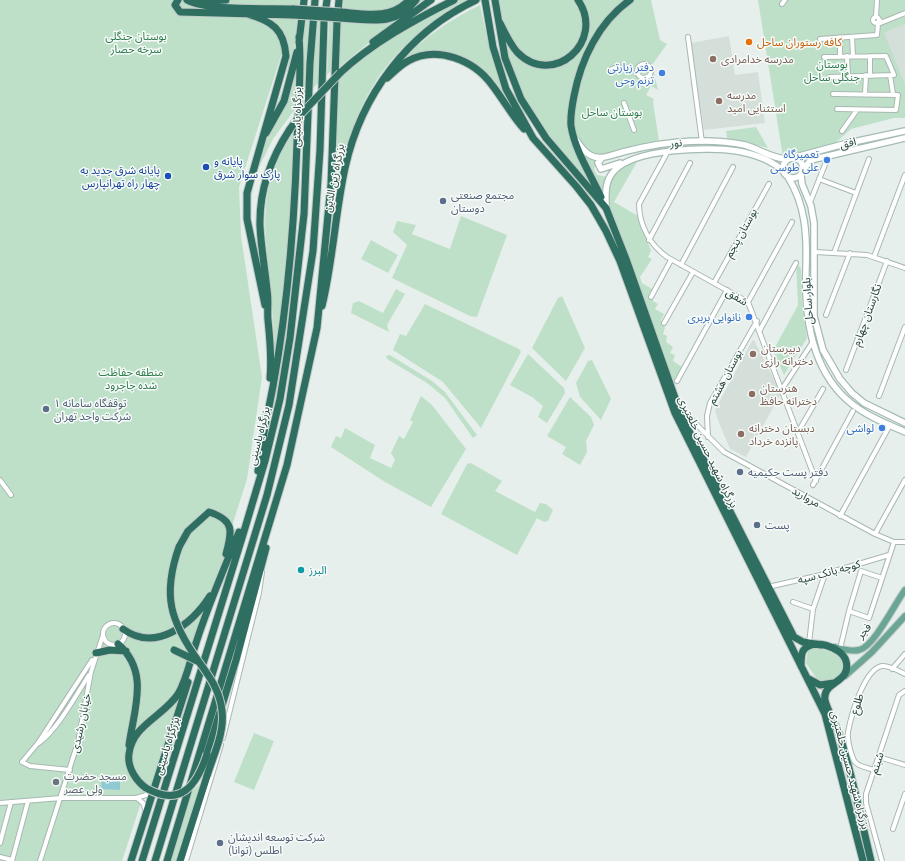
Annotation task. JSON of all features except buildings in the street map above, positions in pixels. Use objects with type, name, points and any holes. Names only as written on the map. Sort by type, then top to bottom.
[{"type":"highway","points":[[178,0],[175,5],[180,12],[247,14],[294,12]]},
{"type":"highway","points":[[188,0],[196,4],[211,6],[341,15],[385,14],[399,9],[409,0]]},
{"type":"highway","points":[[196,4],[199,1],[226,0]]},
{"type":"highway","points":[[262,140],[284,101],[293,69],[304,0]]},
{"type":"highway","name":"بزرگراه یاسینی","points":[[142,861],[190,711],[256,490],[280,399],[290,338],[301,251],[304,214],[310,63],[315,0]]},
{"type":"highway","name":"بزرگراه یاسینی","points":[[155,861],[265,502],[289,405],[306,306],[313,251],[320,150],[324,21],[327,0]]},
{"type":"highway","points":[[167,861],[287,464],[317,328],[329,208],[337,22],[340,0]]},
{"type":"highway","points":[[341,15],[367,20],[389,19],[406,11],[416,0]]},
{"type":"highway","points":[[267,417],[271,359],[268,319],[268,292],[260,227],[262,200],[268,174],[276,152],[301,114],[340,73],[368,46],[431,0]]},
{"type":"highway","points":[[354,60],[394,33],[454,0]]},
{"type":"highway","name":"بزرگراه زین الدین","points":[[317,328],[329,278],[345,169],[352,142],[361,117],[395,62],[407,48],[444,17],[476,0]]},
{"type":"highway","name":"بزرگراه شهید حسین خلعتبری","points":[[485,0],[487,23],[502,79],[514,106],[533,138],[576,186],[606,231],[620,261],[675,413],[825,714],[863,861]]},
{"type":"highway","name":"بزرگراه شهید حسین خلعتبری","points":[[495,0],[509,72],[530,114],[546,138],[606,208],[626,259],[679,407],[768,587],[794,637],[808,643],[821,645]]},
{"type":"highway","points":[[497,15],[511,43],[519,54],[534,63],[553,65],[570,57],[578,49],[583,39],[585,20],[583,9],[578,0]]},
{"type":"highway","points":[[606,208],[574,136],[571,121],[572,110],[581,67],[592,45],[608,22],[630,0]]},
{"type":"highway","points":[[247,14],[263,19],[273,25],[283,36],[286,56],[284,68],[250,178],[246,207],[247,219],[268,319]]},
{"type":"highway","points":[[256,490],[280,344],[290,250],[295,189],[299,37]]},
{"type":"highway","points":[[382,82],[408,61],[426,55],[456,58],[472,65],[486,77],[518,122],[533,138]]},
{"type":"highway","points":[[129,754],[136,736],[142,727],[167,707],[180,690],[210,603],[253,499]]},
{"type":"highway","points":[[180,861],[221,727],[222,710],[215,685],[178,631],[171,603],[170,586],[172,571],[179,547],[192,528],[209,513],[222,517],[230,527],[230,536],[222,572]]},
{"type":"highway","points":[[118,644],[126,651],[134,666],[138,689],[129,754],[135,776],[146,788],[164,795],[175,794],[186,790],[199,776],[207,754],[233,670],[264,557],[273,513]]},
{"type":"highway","points":[[123,629],[135,636],[148,638],[157,638],[167,635],[198,612],[216,588]]},
{"type":"highway","points":[[131,861],[200,644],[210,603]]},
{"type":"highway","points":[[801,666],[802,655],[806,647],[809,645],[830,647],[844,657],[847,668],[845,676],[835,683],[816,684],[805,674]]},
{"type":"highway","points":[[96,653],[110,650],[126,651]]},
{"type":"highway","points":[[174,650],[199,662]]},
{"type":"highway","name":"بزرگراه شهید حسین خلعتبری","points":[[835,683],[827,690],[825,694],[825,701],[840,737],[871,861]]},
{"type":"main road","name":"افق","points":[[790,158],[844,144],[905,131]]},
{"type":"main road","points":[[574,136],[586,154],[601,159],[598,163],[601,169],[630,159]]},
{"type":"main road","name":"افق","points":[[804,169],[810,161],[815,159],[905,138]]},
{"type":"main road","name":"نور","points":[[601,159],[640,148],[668,144],[702,142],[745,145],[782,159],[790,158]]},
{"type":"main road","points":[[668,144],[668,152]]},
{"type":"main road","name":"نور","points":[[606,208],[605,189],[609,177],[618,167],[630,159],[668,152],[702,150],[737,151],[766,159],[784,172]]},
{"type":"main road","points":[[790,158],[800,160],[804,169],[801,175],[795,179],[788,177],[784,172],[783,166],[790,158]]},
{"type":"main road","name":"بلوار ساحل","points":[[801,175],[801,179],[811,206],[815,252],[813,297],[818,334],[830,364],[852,393],[864,403],[905,423]]},
{"type":"main road","name":"بلوار ساحل","points":[[788,177],[804,210],[806,236],[806,318],[812,343],[823,368],[845,398],[858,409],[905,432]]},
{"type":"main road","points":[[812,343],[818,334]]},
{"type":"main road","name":"فجر","points":[[830,647],[859,650],[866,646],[901,602],[905,590]]},
{"type":"main road","name":"فجر","points":[[845,676],[872,652],[905,616]]},
{"type":"street","points":[[820,39],[877,35],[879,20],[877,0]]},
{"type":"street","points":[[879,20],[905,13]]},
{"type":"street","points":[[688,37],[702,142]]},
{"type":"street","points":[[852,37],[853,56]]},
{"type":"street","points":[[840,38],[840,56]]},
{"type":"street","points":[[847,56],[848,76]]},
{"type":"street","points":[[865,94],[870,56]]},
{"type":"street","points":[[824,57],[886,56],[894,75],[829,77]]},
{"type":"street","points":[[612,68],[619,67]]},
{"type":"street","points":[[890,75],[893,94]]},
{"type":"street","points":[[833,94],[898,95],[896,110],[837,109]]},
{"type":"street","points":[[624,103],[634,130]]},
{"type":"street","points":[[842,131],[858,110]]},
{"type":"street","name":"شفق","points":[[668,152],[639,204],[639,212],[649,240],[657,250],[671,260],[748,302],[757,321],[816,480]]},
{"type":"street","points":[[834,253],[869,159]]},
{"type":"street","points":[[811,200],[826,162]]},
{"type":"street","points":[[649,240],[690,163]]},
{"type":"street","points":[[681,265],[733,167]]},
{"type":"street","points":[[874,258],[905,175]]},
{"type":"street","points":[[820,179],[856,193]]},
{"type":"street","name":"بوستان پنجم","points":[[714,283],[769,184]]},
{"type":"street","points":[[748,302],[792,222]]},
{"type":"street","points":[[815,252],[850,254],[874,258],[905,268]]},
{"type":"street","points":[[826,316],[850,254]]},
{"type":"street","points":[[651,297],[671,260]]},
{"type":"street","name":"نگارستان چهارم","points":[[846,370],[887,261]]},
{"type":"street","points":[[760,330],[796,263]]},
{"type":"street","points":[[664,323],[693,272]]},
{"type":"street","points":[[677,381],[727,290]]},
{"type":"street","name":"بوستان هشتم","points":[[708,437],[706,416],[710,403],[757,321]]},
{"type":"street","points":[[879,396],[905,327]]},
{"type":"street","points":[[782,390],[812,343]]},
{"type":"street","points":[[798,432],[824,389]]},
{"type":"street","name":"مروارید","points":[[679,407],[724,452],[875,534],[894,542],[905,542]]},
{"type":"street","points":[[813,485],[853,411]]},
{"type":"street","points":[[840,516],[890,425]]},
{"type":"street","points":[[0,480],[11,495]]},
{"type":"street","points":[[875,534],[905,480]]},
{"type":"street","points":[[849,611],[869,618],[894,542]]},
{"type":"street","name":"کوچه بانک سپه","points":[[768,587],[825,574],[889,556]]},
{"type":"street","points":[[186,861],[230,714],[259,593],[264,557]]},
{"type":"street","points":[[840,649],[861,571],[882,578]]},
{"type":"street","points":[[808,643],[813,609],[825,574]]},
{"type":"street","points":[[793,602],[813,609]]},
{"type":"street","points":[[70,770],[30,766],[22,762],[38,743],[96,653],[104,628],[109,624],[116,623],[123,629],[123,639],[118,644],[108,644],[103,635]]},
{"type":"street","name":"خیابان رشیدی","points":[[40,861],[70,770],[82,724],[91,672],[96,653]]},
{"type":"street","points":[[892,669],[905,654]]},
{"type":"street","name":"طلوع","points":[[874,770],[858,764],[854,760],[848,733],[864,682],[870,674],[880,666],[905,674]]},
{"type":"street","points":[[38,743],[45,738],[56,724],[91,672]]},
{"type":"street","name":"شبنم","points":[[882,861],[866,803],[866,794],[899,695],[905,691]]},
{"type":"street","points":[[879,757],[905,766]]},
{"type":"street","points":[[0,803],[61,798],[136,798],[153,793]]},
{"type":"street","points":[[893,829],[905,794]]},
{"type":"street","points":[[136,798],[143,803],[147,812]]},
{"type":"street","points":[[0,857],[12,861],[28,801]]},
{"type":"street","points":[[0,843],[11,802]]},
{"type":"shaded area","points":[[905,24],[905,84],[883,33]]},
{"type":"shaded area","points":[[729,36],[735,75],[758,72],[765,123],[704,130],[691,43]]},
{"type":"shaded area","points":[[754,340],[781,393],[746,457],[730,449],[715,410],[752,341]]},
{"type":"green space","name":"منطقه حفاظت شده جاجرود","points":[[0,0],[299,0],[294,56],[285,93],[270,123],[285,82],[287,72],[289,61],[286,40],[239,187],[241,236],[262,377],[247,479],[225,548],[224,559],[210,594],[153,787],[147,784],[122,861],[0,861]]},
{"type":"green space","points":[[342,0],[407,0],[387,12],[341,11]]},
{"type":"green space","points":[[417,0],[427,0],[371,41],[338,68],[340,20],[360,22]]},
{"type":"green space","points":[[458,0],[465,0],[465,2],[425,29],[394,57],[372,88],[356,122],[344,158],[336,197],[324,284],[338,79],[366,56],[396,36],[426,17]]},
{"type":"green space","points":[[499,0],[576,0],[584,20],[582,35],[577,45],[562,59],[552,62],[542,62],[531,59],[516,49],[512,43],[503,21]]},
{"type":"green space","points":[[580,0],[627,0],[587,50],[569,126],[597,194],[536,119],[518,84],[510,60],[504,34],[517,54],[554,66],[585,39]]},
{"type":"green space","name":"بوستان ساحل","points":[[633,0],[651,0],[660,40],[667,44],[652,65],[658,90],[651,86],[646,95],[654,99],[653,102],[659,141],[628,147],[600,156],[587,151],[577,139],[574,130],[573,116],[585,62],[610,21]]},
{"type":"green space","name":"بوستان جنگلی ساحل","points":[[758,0],[905,0],[905,24],[884,33],[905,84],[905,118],[894,118],[851,129],[832,146],[783,157]]},
{"type":"green space","points":[[480,5],[499,79],[511,107],[519,121],[489,77],[469,59],[457,54],[444,53],[399,64],[417,46],[437,30]]},
{"type":"green space","points":[[303,19],[309,19],[306,96],[300,103]]},
{"type":"green space","points":[[315,20],[320,20],[318,83],[313,88]]},
{"type":"green space","points":[[329,21],[334,21],[332,70],[327,75]]},
{"type":"green space","points":[[298,50],[296,108],[273,139],[261,163],[255,176],[250,207],[251,187],[256,167],[279,109]]},
{"type":"green space","points":[[756,127],[768,148],[727,138],[726,131]]},
{"type":"green space","points":[[296,128],[285,278],[273,374],[274,344],[265,228],[266,208],[268,189],[274,170],[283,150]]},
{"type":"green space","points":[[583,153],[586,156],[598,160],[594,169],[597,175],[607,177],[603,194]]},
{"type":"green space","points":[[638,160],[614,202],[638,216],[651,251],[648,257],[652,259],[640,277],[642,283],[652,289],[653,301],[658,304],[655,309],[664,314],[661,320],[665,328],[663,334],[667,336],[666,342],[673,347],[670,353],[675,355],[673,361],[682,367],[673,384],[607,199],[611,178],[624,166]]},
{"type":"green space","points":[[461,216],[507,235],[477,317],[470,316],[392,278],[407,245],[393,232],[397,221],[416,225],[412,234],[450,249]]},
{"type":"green space","points":[[371,240],[398,255],[388,273],[361,259]]},
{"type":"green space","points":[[796,263],[801,268],[802,305],[807,338],[784,375],[773,351],[798,305]]},
{"type":"green space","points":[[396,289],[405,294],[387,325],[389,332],[351,313],[353,303],[359,301],[383,313]]},
{"type":"green space","points":[[562,296],[585,348],[566,381],[532,348],[558,298]]},
{"type":"green space","points":[[425,304],[519,349],[521,352],[481,428],[443,382],[393,350],[400,334],[406,336]]},
{"type":"green space","points":[[528,354],[564,388],[565,393],[547,423],[538,417],[543,406],[532,397],[510,385]]},
{"type":"green space","points":[[390,355],[432,381],[445,392],[477,435],[473,438],[445,398],[427,383],[387,359],[386,356]]},
{"type":"green space","points":[[592,360],[611,399],[601,420],[580,397],[576,383],[588,361]]},
{"type":"green space","points":[[421,396],[432,405],[466,449],[431,507],[385,482],[331,447],[336,436],[341,438],[345,428],[375,445],[370,458],[391,468],[395,460],[391,453],[399,436],[404,439],[413,422],[410,420]]},
{"type":"green space","points":[[570,397],[591,417],[594,425],[586,441],[587,452],[580,465],[562,454],[566,447],[547,436]]},
{"type":"green space","points":[[471,463],[502,481],[495,491],[535,512],[540,503],[546,504],[553,510],[548,521],[544,522],[537,518],[517,555],[441,514],[467,464]]},
{"type":"green space","points":[[811,647],[831,652],[842,660],[845,665],[840,675],[829,682],[817,679],[806,663],[808,651]]},
{"type":"green space","points":[[254,733],[274,741],[254,790],[234,782]]},
{"type":"green space","points":[[205,776],[176,861],[169,861],[191,792],[199,785]]},
{"type":"water","points":[[102,777],[120,778],[120,790],[101,789]]},
{"type":"place","name":"کافه رستوران ساحل","points":[[749,42]]},
{"type":"place","name":"مدرسه خدامرادی","points":[[713,59]]},
{"type":"place","name":"دفتر زیارتی ترنم وحی","points":[[662,73]]},
{"type":"place","name":"مدرسه استثنایی امید","points":[[719,101]]},
{"type":"place","name":"تعمیرگاه علی طوسی","points":[[827,160]]},
{"type":"place","name":"پایانه و پارک‌ سوار شرق","points":[[206,167]]},
{"type":"place","name":"پایانه شرق جدید به چهار راه تهرانپارس","points":[[168,176]]},
{"type":"place","name":"مجتمع صنعتی دوستان","points":[[443,201]]},
{"type":"place","name":"نانوایی بربری","points":[[749,317]]},
{"type":"place","name":"دبیرستان دخترانه رازی","points":[[753,354]]},
{"type":"place","name":"هنرستان دخترانه حافظ","points":[[752,394]]},
{"type":"place","name":"توقفگاه سامانه ۱ شرکت واحد تهران","points":[[46,409]]},
{"type":"place","name":"لواشی","points":[[882,428]]},
{"type":"place","name":"دبستان دخترانه پانزده خرداد","points":[[741,434]]},
{"type":"place","name":"دفتر پست حکیمیه","points":[[740,472]]},
{"type":"place","name":"پست","points":[[757,525]]},
{"type":"place","name":"البرز","points":[[301,570]]},
{"type":"place","name":"مسجد حضرت ولی عصر","points":[[56,782]]},
{"type":"place","name":"شرکت توسعه اندیشان اطلس (توانا)","points":[[220,843]]},
{"type":"park label","name":"بوستان جنگلی سرخه حصار","points":[[136,42]]}]
